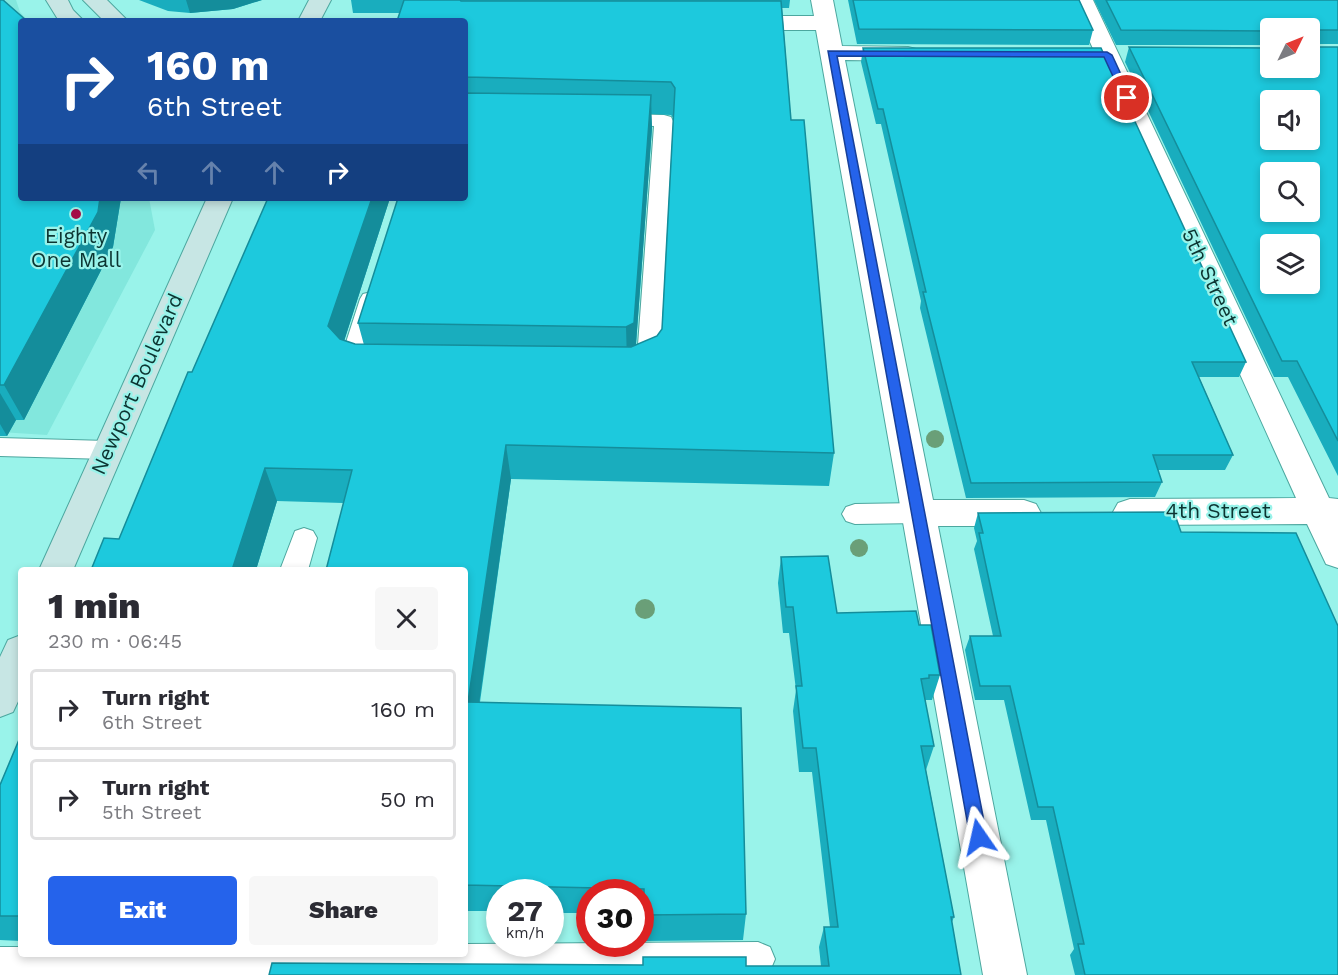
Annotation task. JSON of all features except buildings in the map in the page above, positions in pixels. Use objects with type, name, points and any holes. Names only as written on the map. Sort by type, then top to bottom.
[{"type":"street","points":[[57,0],[64,14],[69,18]]},
{"type":"street","points":[[94,0],[114,18]]},
{"type":"street","points":[[311,18],[320,0]]},
{"type":"street","points":[[822,0],[1005,975]]},
{"type":"street","name":"5th Street","points":[[1082,0],[1328,511],[1338,554]]},
{"type":"street","points":[[720,23],[927,54]]},
{"type":"street","name":"Newport Boulevard","points":[[57,567],[219,201]]},
{"type":"street","name":"4th Street","points":[[1095,512],[1328,511]]},
{"type":"street","points":[[919,513],[1060,512]]},
{"type":"street","points":[[0,700],[18,658]]},
{"type":"lane","points":[[594,120],[664,121],[648,362],[632,371],[620,371]]},
{"type":"lane","points":[[379,274],[352,360],[356,365],[364,368],[387,368]]},
{"type":"lane","points":[[0,447],[107,450]]},
{"type":"lane","points":[[855,514],[919,513]]},
{"type":"lane","points":[[295,567],[304,538]]},
{"type":"lane","points":[[0,964],[758,959]]},
{"type":"shaded area","name":"Eighty One Mall","points":[[0,0],[16,0],[20,12],[25,18],[18,18],[18,201],[150,201],[155,230],[47,435],[0,432]]},
{"type":"place","name":"Eighty One Mall","points":[[76,214]]},
{"type":"route","points":[[979,837],[832,53],[1107,55],[1127,98]]}]
